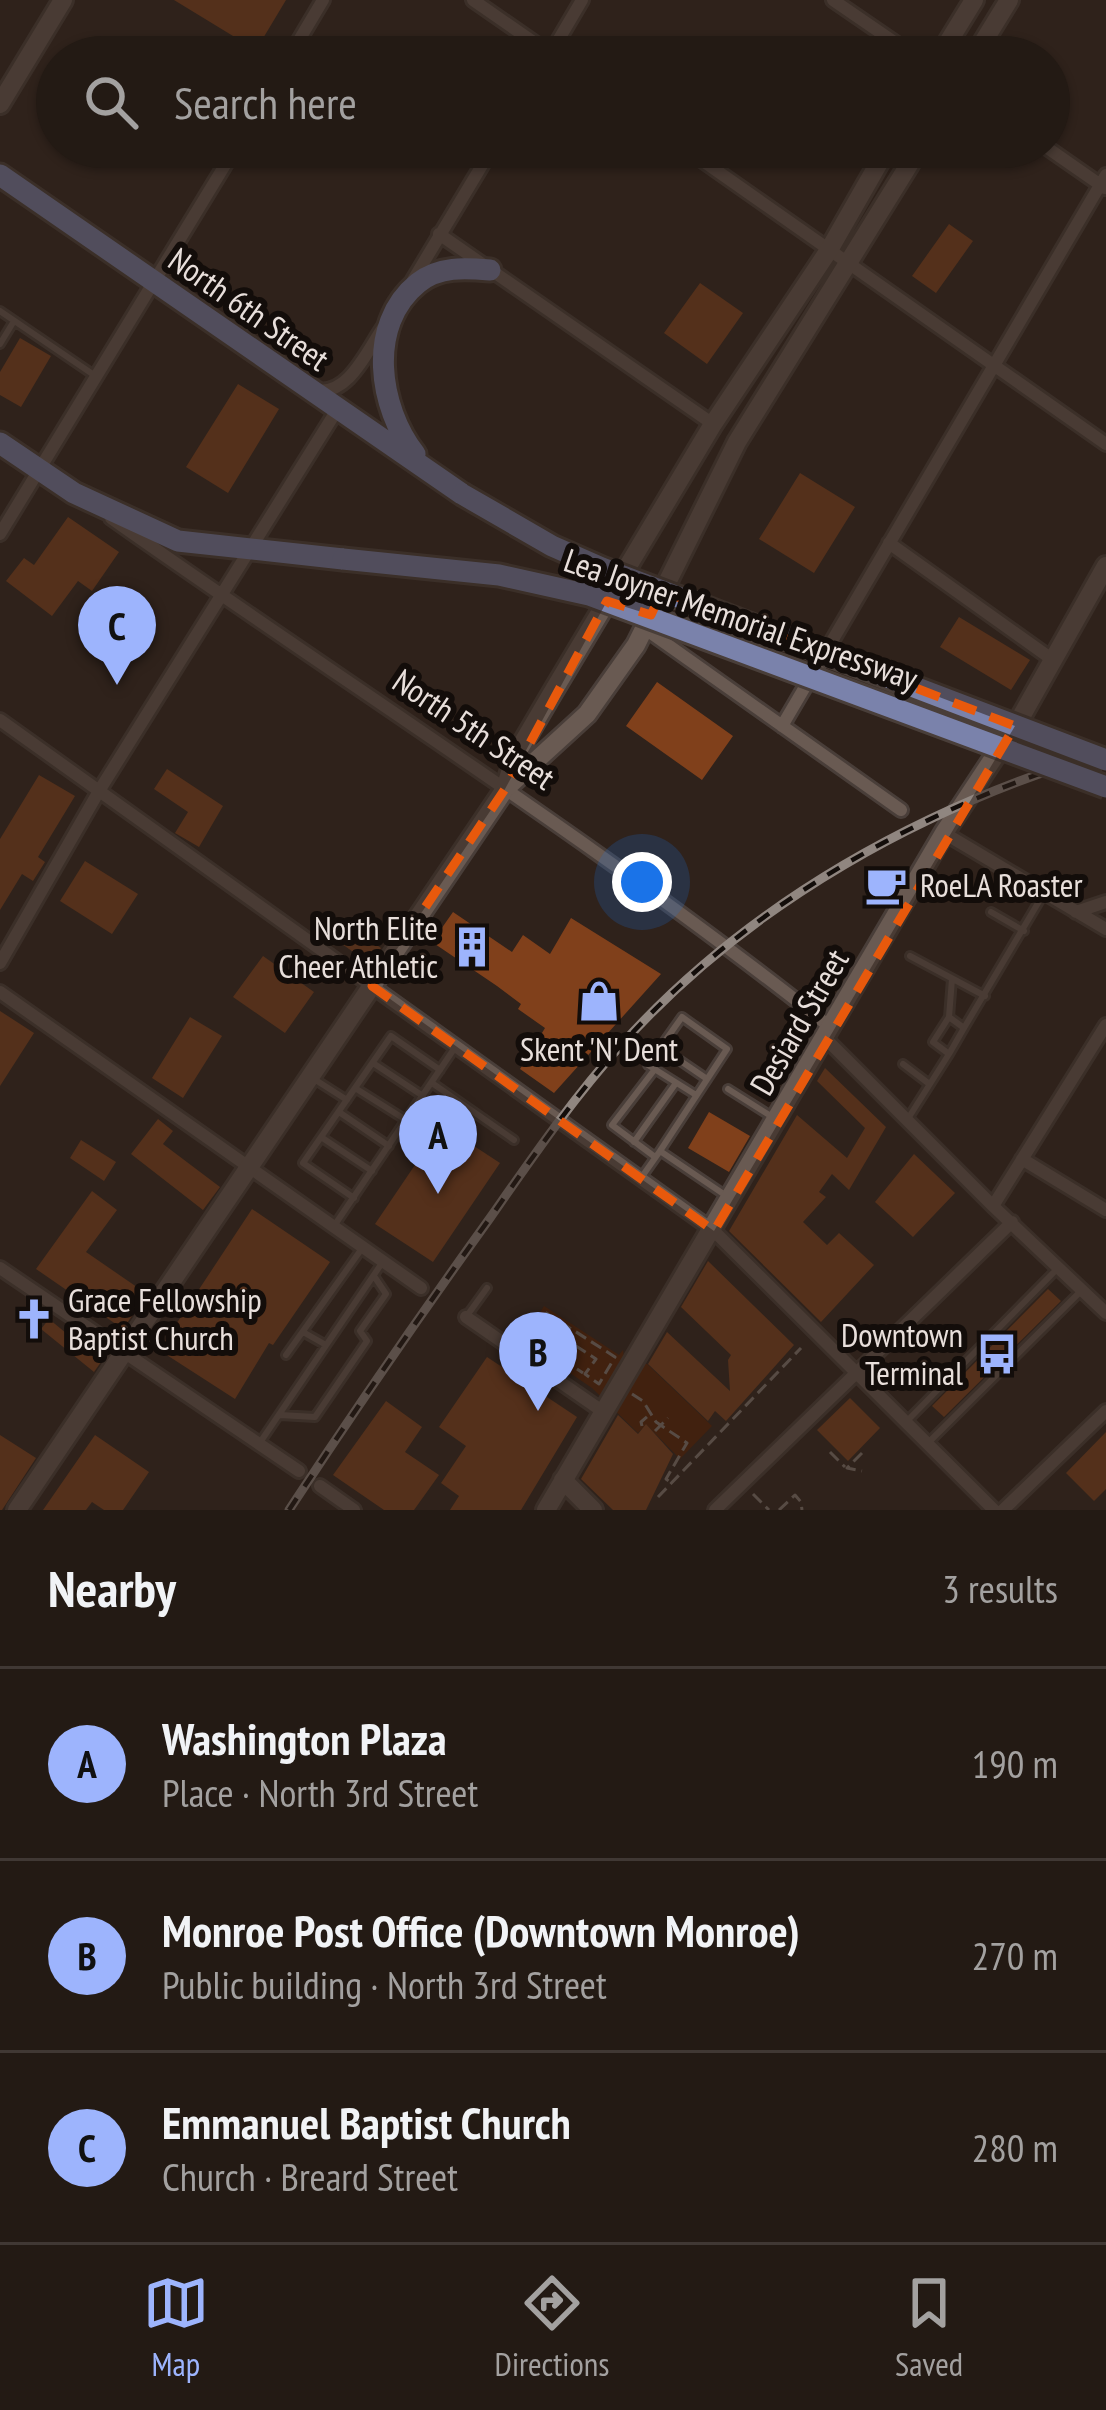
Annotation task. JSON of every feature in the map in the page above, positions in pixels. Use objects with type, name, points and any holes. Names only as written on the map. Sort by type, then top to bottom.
[{"type":"main road","name":"North 6th Street","points":[[0,175],[462,494]]},
{"type":"main road","points":[[426,469],[400,435],[389,410],[384,351],[395,311],[418,283],[440,272],[460,267],[490,270]]},
{"type":"main road","name":"North 5th Street","points":[[0,443],[74,493],[178,541],[343,559]]},
{"type":"main road","name":"Lea Joyner Memorial Expressway","points":[[462,494],[552,546],[602,568],[1106,760]]},
{"type":"main road","name":"Lea Joyner Memorial Expressway","points":[[343,559],[499,575],[589,595],[1106,787]]},
{"type":"street","points":[[41,36],[62,0]]},
{"type":"street","points":[[301,36],[322,0]]},
{"type":"street","points":[[473,0],[523,36]]},
{"type":"street","points":[[562,36],[582,0]]},
{"type":"street","points":[[833,0],[885,36]]},
{"type":"street","points":[[953,36],[974,0]]},
{"type":"street","points":[[987,36],[1009,0]]},
{"type":"street","points":[[0,104],[36,44]]},
{"type":"street","points":[[782,726],[1104,183],[1070,162]]},
{"type":"street","points":[[0,534],[224,168]]},
{"type":"street","points":[[302,387],[326,392],[341,386],[395,311],[480,168]]},
{"type":"street","points":[[713,168],[1106,444]]},
{"type":"street","points":[[505,789],[515,756],[713,424],[829,250],[876,168]]},
{"type":"street","points":[[17,1510],[505,789],[587,714],[644,628],[737,442],[907,168]]},
{"type":"street","points":[[439,235],[713,424]]},
{"type":"street","points":[[0,963],[99,791],[337,410]]},
{"type":"street","name":"North 5th Street","points":[[74,493],[748,962],[827,1032],[907,1120],[1106,1313]]},
{"type":"street","points":[[889,543],[1053,661]]},
{"type":"street","name":"Desiard Street","points":[[546,1510],[944,833],[1022,715],[1106,566]]},
{"type":"street","points":[[644,628],[901,810]]},
{"type":"street","points":[[0,720],[714,1231],[998,1510],[1106,1411]]},
{"type":"street","points":[[944,833],[1106,929]]},
{"type":"street","points":[[1076,911],[1106,902]]},
{"type":"street","points":[[0,992],[421,1288]]},
{"type":"street","points":[[993,1206],[1106,1025]]},
{"type":"street","points":[[1022,1159],[1106,1210]]},
{"type":"street","points":[[715,1510],[1012,1222]]},
{"type":"street","points":[[0,1268],[299,1472]]},
{"type":"street","points":[[466,1317],[604,1412]]},
{"type":"street","points":[[563,1480],[593,1510]]},
{"type":"street","points":[[320,1486],[355,1510]]},
{"type":"lane","points":[[0,311],[97,377]]},
{"type":"lane","points":[[0,344],[14,321]]},
{"type":"lane","points":[[907,1120],[1044,892]]},
{"type":"lane","points":[[992,911],[1024,931]]},
{"type":"lane","points":[[910,956],[985,996]]},
{"type":"lane","points":[[949,1054],[933,1042],[950,1017],[952,978]]},
{"type":"lane","points":[[640,1178],[657,1154],[727,1049],[682,1017],[648,1065],[696,1095]]},
{"type":"lane","points":[[950,1017],[964,1028]]},
{"type":"lane","points":[[353,1198],[303,1162],[391,1036],[440,1070]]},
{"type":"lane","points":[[334,1226],[456,1046]]},
{"type":"lane","points":[[660,1047],[707,1079]]},
{"type":"lane","points":[[373,1063],[423,1096]]},
{"type":"lane","points":[[903,1064],[928,1083]]},
{"type":"lane","points":[[655,1069],[612,1125],[731,1199]]},
{"type":"lane","points":[[310,1077],[346,1100]]},
{"type":"lane","points":[[431,1083],[514,1140]]},
{"type":"lane","points":[[634,1142],[676,1083]]},
{"type":"lane","points":[[355,1088],[406,1120]]},
{"type":"lane","points":[[728,1089],[777,1120]]},
{"type":"lane","points":[[339,1112],[389,1146]]},
{"type":"lane","points":[[322,1137],[372,1171]]},
{"type":"lane","points":[[286,1355],[363,1247]]},
{"type":"lane","points":[[259,1444],[383,1261]]},
{"type":"lane","points":[[906,1422],[1059,1267]]},
{"type":"lane","points":[[278,1415],[315,1417],[367,1341],[360,1331],[386,1294],[374,1276]]},
{"type":"lane","points":[[466,1317],[487,1288]]},
{"type":"lane","points":[[928,1443],[1082,1290]]},
{"type":"lane","points":[[303,1331],[326,1346]]},
{"type":"path","points":[[525,1341],[545,1312],[615,1357]]},
{"type":"path","points":[[585,1374],[596,1359],[548,1327],[537,1342],[599,1384],[620,1349]]},
{"type":"path","points":[[533,1330],[542,1335]]},
{"type":"path","points":[[571,1342],[578,1333]]},
{"type":"path","points":[[658,1497],[801,1348]]},
{"type":"path","points":[[631,1393],[644,1401],[661,1426],[687,1443],[666,1479],[671,1483]]},
{"type":"path","points":[[642,1426],[651,1414]]},
{"type":"path","points":[[656,1431],[668,1418]]},
{"type":"path","points":[[830,1452],[847,1468],[862,1472]]},
{"type":"path","points":[[847,1468],[862,1454]]},
{"type":"path","points":[[752,1493],[769,1510]]},
{"type":"path","points":[[779,1510],[794,1495],[802,1510]]},
{"type":"highlighted area","points":[[662,591],[1015,726],[714,1231],[372,986],[505,789],[607,601],[651,615]]},
{"type":"shaded area","points":[[544,1306],[619,1355],[623,1350],[624,1358],[647,1364],[712,1426],[680,1459],[646,1424],[638,1433],[592,1388],[523,1341]]},
{"type":"building","points":[[174,0],[286,0],[264,36],[233,36]]},
{"type":"building","points":[[949,224],[973,241],[936,293],[912,276]]},
{"type":"building","points":[[700,283],[743,313],[707,364],[664,333]]},
{"type":"building","points":[[20,338],[51,356],[21,407],[0,395],[0,372]]},
{"type":"building","points":[[238,384],[279,409],[228,493],[186,467]]},
{"type":"building","points":[[800,473],[855,507],[814,573],[759,539]]},
{"type":"building","points":[[68,517],[119,552],[92,591],[78,581],[52,616],[6,581],[24,558],[34,565]]},
{"type":"building","points":[[959,617],[1030,660],[1011,690],[940,647]]},
{"type":"building","points":[[657,682],[733,736],[702,780],[626,726]]},
{"type":"building","points":[[167,769],[223,806],[199,847],[175,833],[188,812],[154,789]]},
{"type":"building","points":[[39,775],[75,796],[38,857],[45,862],[33,881],[22,874],[0,910],[0,839]]},
{"type":"building","points":[[85,861],[138,894],[112,934],[60,901]]},
{"type":"building","points":[[453,912],[512,952],[523,935],[550,954],[571,918],[661,974],[554,1093],[520,1069],[545,1028],[518,1009],[521,1004],[432,942]]},
{"type":"building","points":[[346,924],[381,948],[370,964],[335,939]]},
{"type":"building","points":[[263,956],[314,992],[285,1033],[233,997]]},
{"type":"building","points":[[0,1011],[34,1033],[0,1086]]},
{"type":"building","points":[[190,1017],[222,1036],[183,1098],[152,1078]]},
{"type":"building","points":[[825,1068],[886,1127],[849,1190],[832,1174],[819,1192],[826,1197],[803,1222],[827,1245],[839,1233],[874,1265],[821,1322],[729,1231],[797,1115],[847,1158],[865,1128],[817,1081]]},
{"type":"building","points":[[709,1112],[750,1136],[729,1172],[688,1148]]},
{"type":"building","points":[[158,1119],[173,1131],[163,1144],[220,1187],[203,1210],[131,1154]]},
{"type":"building","points":[[442,1125],[500,1163],[433,1262],[375,1224]]},
{"type":"building","points":[[81,1140],[116,1162],[104,1181],[70,1158]]},
{"type":"building","points":[[914,1154],[955,1193],[913,1237],[875,1202]]},
{"type":"building","points":[[92,1191],[117,1210],[86,1252],[147,1294],[123,1329],[36,1269]]},
{"type":"building","points":[[252,1209],[330,1262],[273,1345],[269,1343],[235,1399],[159,1350]]},
{"type":"building","points":[[708,1261],[794,1345],[726,1421],[715,1411],[708,1421],[648,1364],[667,1332],[730,1391],[731,1355],[681,1307]]},
{"type":"building","name":"Downtown Terminal","points":[[1048,1289],[1061,1301],[944,1417],[932,1406]]},
{"type":"building","points":[[49,1319],[101,1362],[94,1372],[41,1329]]},
{"type":"building","points":[[487,1357],[577,1417],[521,1510],[450,1510],[459,1496],[441,1483],[466,1446],[439,1427]]},
{"type":"building","points":[[850,1398],[880,1428],[848,1461],[817,1430]]},
{"type":"building","points":[[386,1401],[422,1427],[405,1452],[439,1475],[414,1510],[384,1510],[333,1475]]},
{"type":"building","points":[[618,1415],[638,1434],[646,1424],[673,1454],[646,1510],[613,1510],[581,1479]]},
{"type":"building","points":[[1106,1432],[1106,1489],[1094,1501],[1066,1473]]},
{"type":"building","points":[[0,1435],[36,1458],[2,1510],[0,1510]]},
{"type":"building","points":[[95,1435],[149,1472],[123,1510],[104,1510],[92,1502],[86,1510],[43,1510]]},
{"type":"railway","points":[[289,1510],[553,1129],[622,1044],[672,993],[783,903],[844,865],[972,800],[1106,752]]},
{"type":"place","name":"Emmanuel Baptist Church","points":[[117,685]]},
{"type":"place","name":"RoeLA Roaster","points":[[886,885]]},
{"type":"place","name":"North Elite Cheer Athletic","points":[[472,947]]},
{"type":"place","name":"Skent 'N' Dent","points":[[599,1001]]},
{"type":"place","name":"Washington Plaza","points":[[438,1194]]},
{"type":"place","name":"Grace Fellowship Baptist Church","points":[[34,1319]]},
{"type":"place","name":"Downtown Terminal","points":[[997,1354]]},
{"type":"place","name":"Monroe Post Office (Downtown Monroe)","points":[[538,1411]]}]
